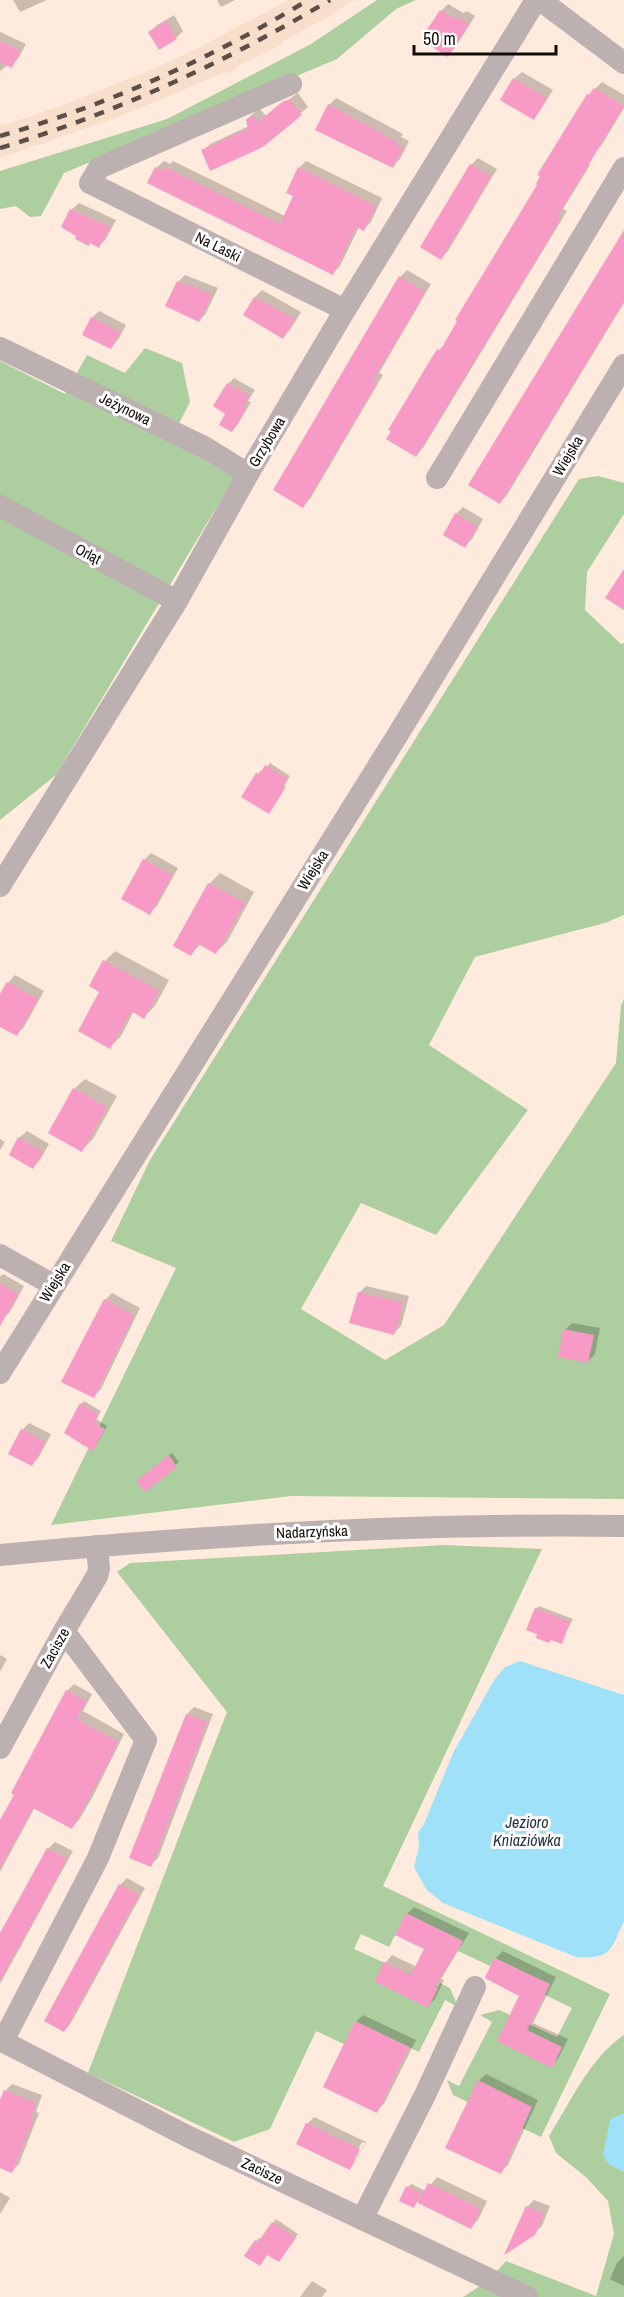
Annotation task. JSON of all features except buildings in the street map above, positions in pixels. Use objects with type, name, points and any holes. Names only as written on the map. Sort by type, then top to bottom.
[{"type":"street","points":[[538,0],[624,63]]},
{"type":"street","name":"Grzybowa","points":[[0,886],[177,601],[248,474],[345,310],[538,0]]},
{"type":"street","name":"Na Laski","points":[[291,84],[99,168],[90,183],[345,310]]},
{"type":"street","points":[[437,478],[624,168]]},
{"type":"street","name":"Jeżynowa","points":[[0,348],[206,448],[248,474]]},
{"type":"street","name":"Wiejska","points":[[0,1373],[624,365]]},
{"type":"street","name":"Orląt","points":[[0,506],[177,601]]},
{"type":"street","points":[[0,1255],[53,1285]]},
{"type":"street","name":"Nadarzyńska","points":[[0,1555],[97,1545],[234,1536],[440,1527],[624,1526]]},
{"type":"street","name":"Zacisze","points":[[0,1748],[97,1576],[99,1569],[97,1545]]},
{"type":"street","points":[[1,2041],[98,1858],[146,1740],[64,1631]]},
{"type":"street","points":[[362,2219],[425,2095],[475,1987]]},
{"type":"street","name":"Zacisze","points":[[1,2041],[189,2137],[527,2297]]},
{"type":"shaded area","points":[[288,0],[354,0],[321,22],[227,74],[226,72],[119,117],[0,158],[0,126],[58,107],[155,68],[202,46]]},
{"type":"green space","points":[[377,0],[416,0],[396,9],[337,59],[64,173],[41,216],[30,217],[16,206],[0,209],[0,171],[167,119],[311,44]]},
{"type":"green space","points":[[145,348],[182,363],[190,402],[171,439],[234,478],[56,775],[0,820],[0,361],[65,394],[87,355],[125,373]]},
{"type":"green space","points":[[598,476],[624,483],[624,514],[587,572],[585,610],[621,644],[624,643],[624,915],[605,923],[475,957],[429,1045],[528,1110],[436,1235],[361,1203],[301,1309],[385,1360],[444,1325],[616,1063],[621,1005],[624,999],[624,1499],[291,1496],[51,1525],[176,1268],[111,1241],[150,1160],[579,479]]},
{"type":"green space","points":[[444,1545],[542,1549],[383,1886],[610,1994],[541,2137],[453,2095],[447,2080],[459,2086],[492,2022],[480,2015],[499,2010],[557,2037],[572,2008],[545,1995],[549,1984],[495,1958],[490,1966],[458,1951],[463,1941],[406,1914],[389,1947],[361,1934],[354,1949],[438,1987],[440,1983],[450,1988],[458,2007],[445,2000],[419,2052],[355,2021],[344,2044],[316,2031],[270,2129],[234,2142],[88,2073],[227,1712],[117,1572],[130,1563]]},
{"type":"green space","points":[[624,2035],[624,2297],[463,2297],[489,2280],[506,2261],[596,2296],[614,2234],[608,2201],[587,2178],[556,2153],[549,2136],[591,2068]]},
{"type":"water","name":"Jezioro Kniaziówka","points":[[520,1661],[624,1695],[624,1921],[612,1946],[608,1951],[597,1956],[576,1957],[443,1903],[426,1889],[414,1867],[419,1846],[418,1832],[424,1824],[453,1753],[494,1680],[505,1667]]},
{"type":"water","points":[[624,2113],[624,2172],[610,2165],[603,2156],[610,2119]]},
{"type":"railway","points":[[0,136],[80,110],[158,78],[235,41],[308,0]]},
{"type":"railway","points":[[0,148],[86,119],[170,84],[251,44],[330,0]]}]
